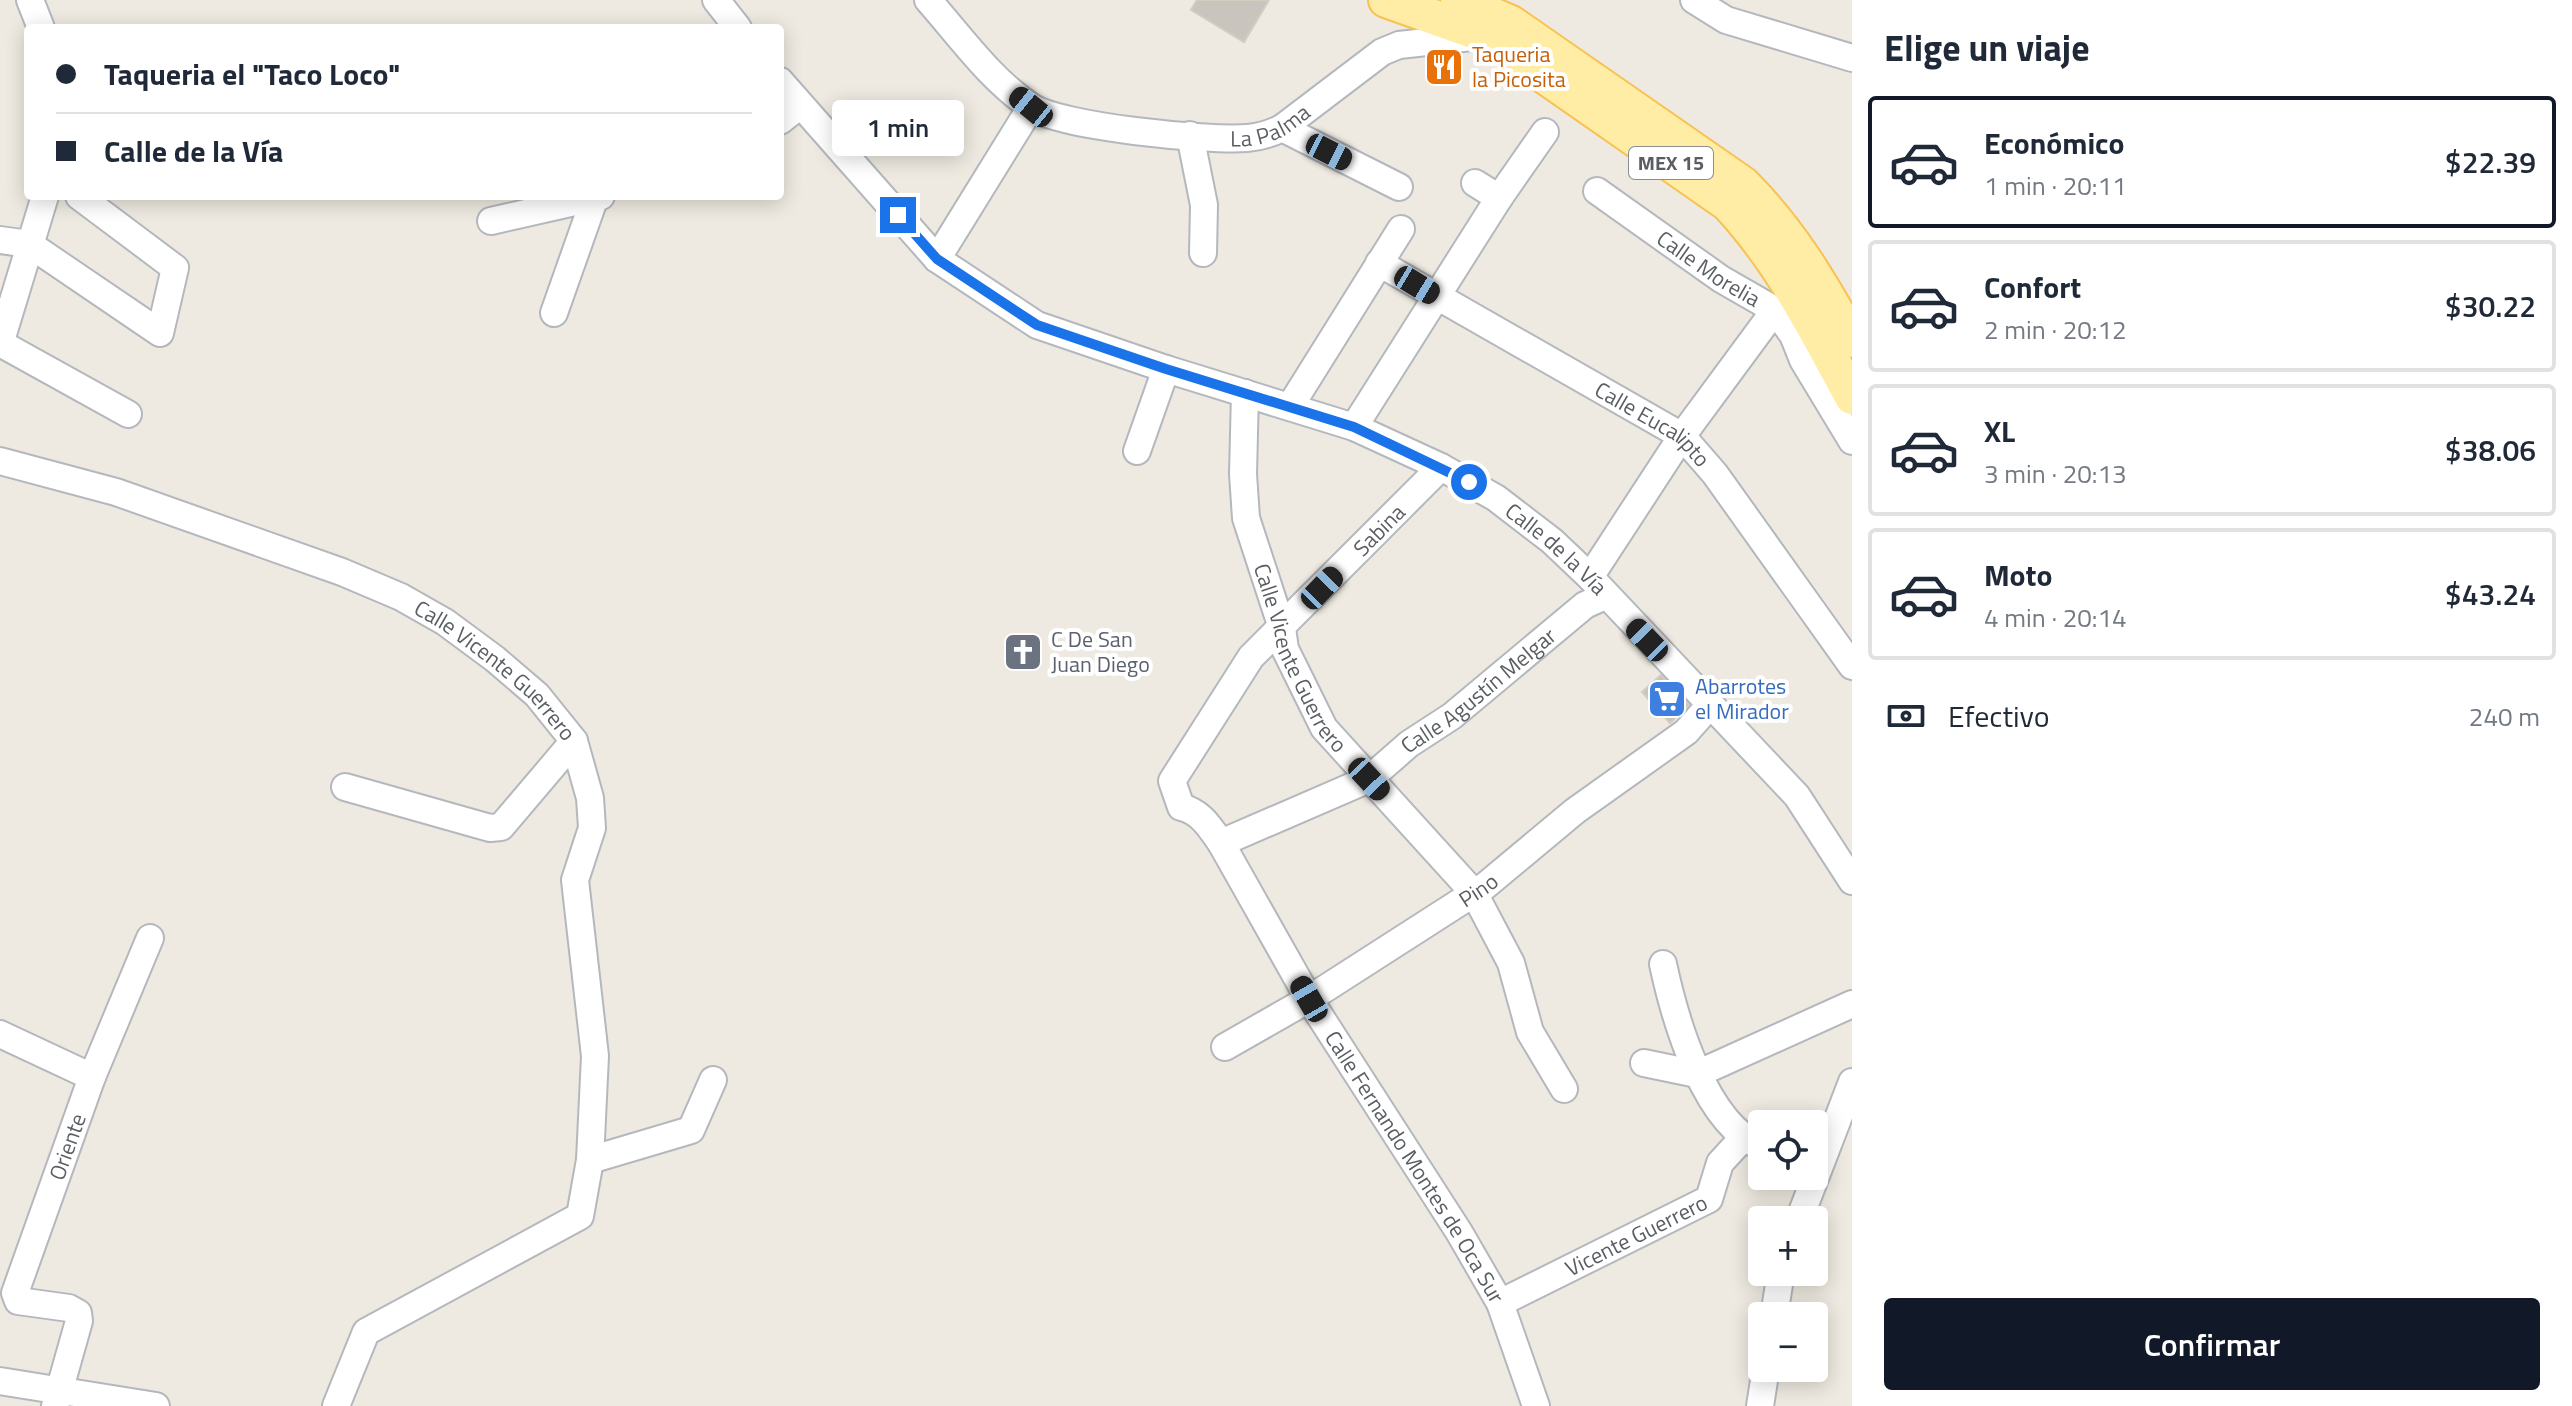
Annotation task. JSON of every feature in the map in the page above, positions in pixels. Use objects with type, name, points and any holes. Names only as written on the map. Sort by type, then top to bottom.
[{"type":"main road","name":"MEX 15","points":[[1458,0],[1498,20],[1743,184],[1783,228],[1816,275],[1827,349],[1852,397]]},
{"type":"main road","name":"MEX 15","points":[[1402,4],[1498,20]]},
{"type":"street","points":[[30,0],[39,24]]},
{"type":"street","points":[[716,0],[735,24]]},
{"type":"street","points":[[928,0],[1005,86],[1031,107],[937,259]]},
{"type":"street","points":[[1694,0],[1726,20],[1852,58]]},
{"type":"street","name":"La Palma","points":[[1031,107],[1054,118],[1190,135],[1265,136],[1282,128],[1382,52],[1498,20]]},
{"type":"street","name":"Calle de la Vía","points":[[784,94],[790,114],[937,259],[1037,325],[1354,427],[1441,467],[1496,498],[1552,541],[1797,796],[1852,881]]},
{"type":"street","points":[[1282,128],[1399,187]]},
{"type":"street","points":[[1354,427],[1499,198],[1545,132]]},
{"type":"street","points":[[1190,135],[1204,205],[1203,253]]},
{"type":"street","points":[[1475,183],[1499,198]]},
{"type":"street","name":"Calle Morelia","points":[[1597,191],[1721,279],[1775,310],[1793,335],[1827,349],[1852,441]]},
{"type":"street","points":[[44,200],[0,343],[128,414]]},
{"type":"street","points":[[0,240],[29,244],[160,333],[175,268],[84,200]]},
{"type":"street","points":[[491,221],[585,200]]},
{"type":"street","points":[[554,313],[597,200]]},
{"type":"street","points":[[1291,405],[1401,229]]},
{"type":"street","name":"Calle Eucalipto","points":[[1379,263],[1682,436],[1715,474],[1852,666]]},
{"type":"street","points":[[1597,586],[1682,436],[1775,310]]},
{"type":"street","points":[[1137,451],[1166,369]]},
{"type":"street","name":"Calle Vicente Guerrero","points":[[1245,393],[1243,474],[1246,518],[1282,628],[1285,649],[1324,728],[1474,893],[1511,963],[1530,1032],[1564,1089]]},
{"type":"street","name":"Calle Vicente Guerrero","points":[[0,461],[116,492],[342,572],[401,597],[445,622],[495,659],[537,695],[574,741],[590,798],[592,828],[575,880],[595,1056],[590,1160],[580,1216],[366,1332],[336,1406]]},
{"type":"street","name":"Sabina","points":[[1172,781],[1251,657],[1441,467]]},
{"type":"street","name":"Calle Agustín Melgar","points":[[1221,843],[1369,779],[1409,744],[1452,716],[1585,605],[1597,586]]},
{"type":"street","name":"Pino","points":[[1225,1047],[1309,999],[1474,893],[1625,773],[1686,732],[1710,705]]},
{"type":"street","points":[[345,787],[490,828],[501,827],[574,741]]},
{"type":"street","name":"Calle Fernando Montes de Oca Sur","points":[[1172,781],[1181,807],[1193,810],[1221,843],[1309,999],[1459,1232],[1500,1303],[1536,1406]]},
{"type":"street","name":"Oriente","points":[[57,1399],[79,1321],[78,1313],[69,1308],[18,1301],[15,1293],[92,1077],[150,938]]},
{"type":"street","name":"Vicente Guerrero","points":[[1663,964],[1697,1074],[1748,1138]]},
{"type":"street","points":[[1644,1063],[1697,1074],[1852,1004]]},
{"type":"street","points":[[0,1034],[92,1077]]},
{"type":"street","points":[[590,1160],[691,1130],[713,1080]]},
{"type":"street","points":[[1828,1137],[1852,1082]]},
{"type":"street","name":"Vicente Guerrero","points":[[1500,1303],[1709,1199],[1720,1163],[1748,1146]]},
{"type":"street","points":[[0,1381],[57,1399],[156,1406]]},
{"type":"street","points":[[1760,1406],[1764,1382]]},
{"type":"building","points":[[1197,0],[1269,0],[1244,42],[1191,10]]},
{"type":"building","name":"Abarrotes el Mirador","points":[[1661,675],[1689,705],[1670,723],[1642,692]]},
{"type":"place","name":"Taqueria la Picosita","points":[[1444,67]]},
{"type":"place","name":"C De San Juan Diego","points":[[1023,652]]},
{"type":"place","name":"Abarrotes el Mirador","points":[[1667,699]]},
{"type":"route","points":[[898,215],[937,259],[981,291],[1037,325],[1354,427],[1469,482]]}]
